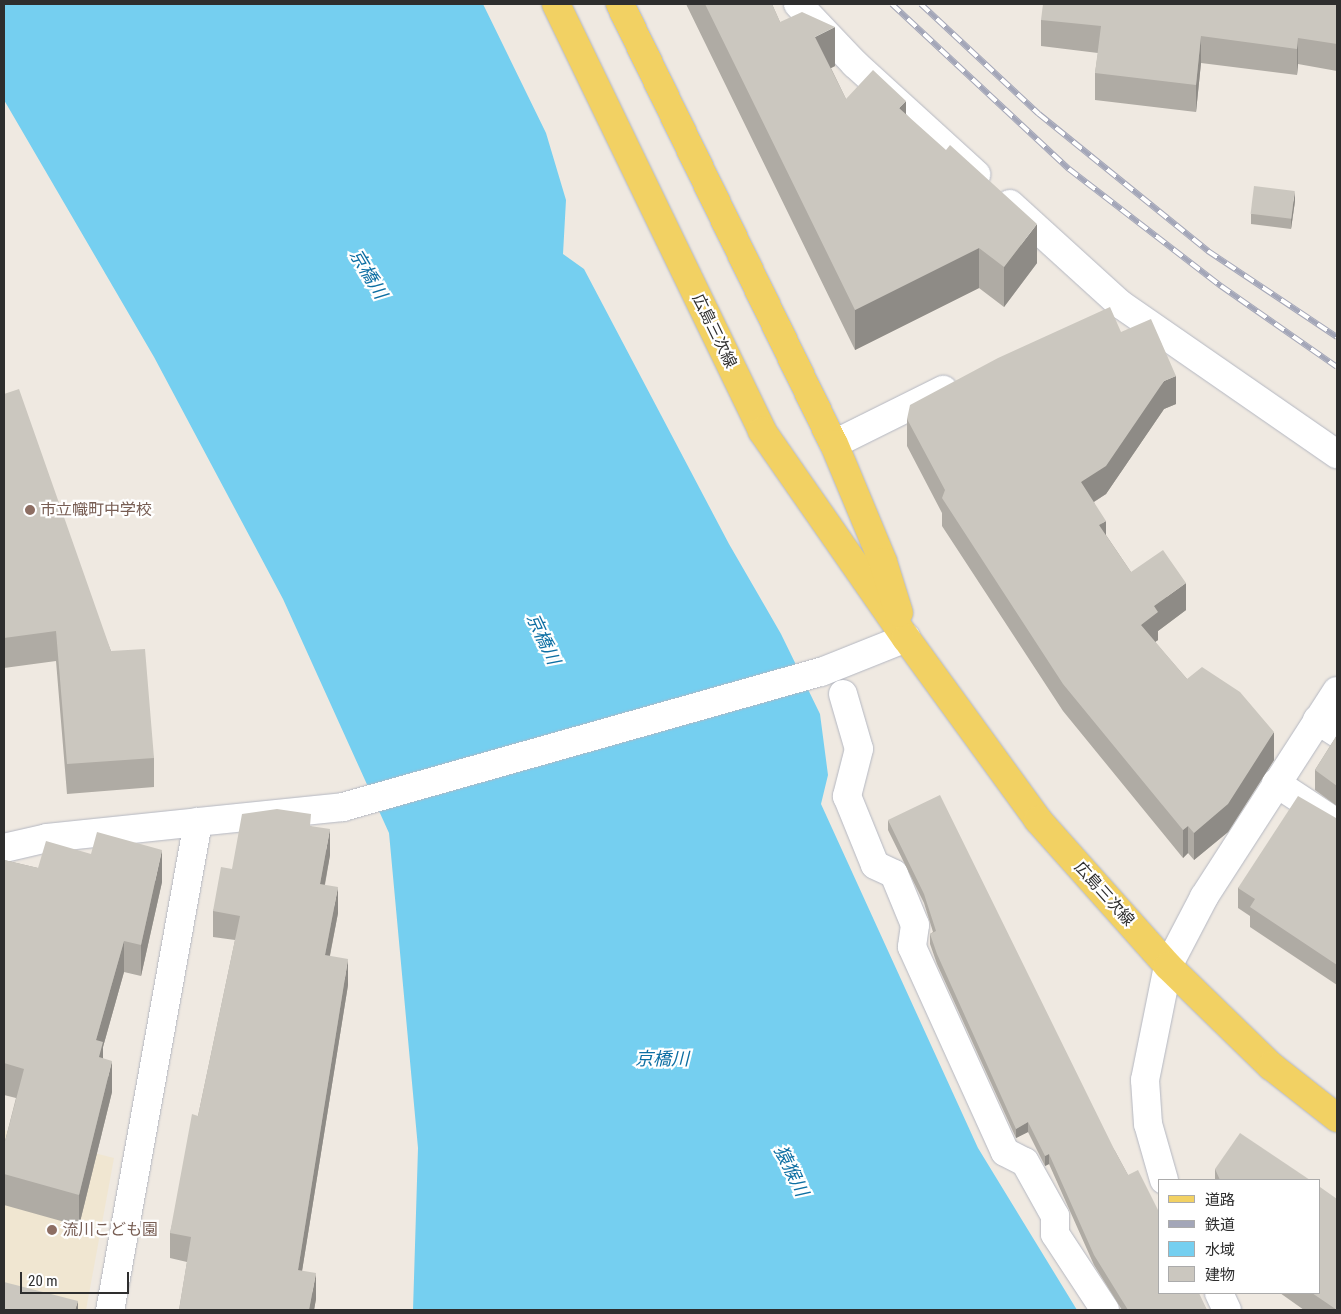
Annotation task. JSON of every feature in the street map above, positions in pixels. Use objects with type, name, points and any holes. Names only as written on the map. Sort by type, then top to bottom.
[{"type":"main road","name":"広島三次線","points":[[556,4],[762,430],[906,638],[1038,820],[1168,966],[1271,1066],[1337,1118]]},
{"type":"main road","name":"広島三次線","points":[[620,4],[834,444],[883,562],[906,638]]},
{"type":"street","points":[[798,4],[855,64],[1120,304],[1337,454]]},
{"type":"street","points":[[1094,317],[1120,304]]},
{"type":"street","points":[[834,444],[969,377]]},
{"type":"street","points":[[4,848],[47,838],[343,807],[821,672],[906,638]]},
{"type":"street","points":[[1164,1179],[1148,1124],[1145,1080],[1168,966],[1204,897],[1276,783],[1327,726],[1337,691]]},
{"type":"street","points":[[843,694],[859,749],[847,796],[875,865],[894,874],[915,925],[912,947],[1005,1152],[1025,1162],[1055,1216],[1055,1234],[1105,1310]]},
{"type":"street","points":[[1276,783],[1337,823]]},
{"type":"street","points":[[110,1310],[198,822]]},
{"type":"street","points":[[1219,1294],[1227,1310]]},
{"type":"shaded area","name":"流川こども園","points":[[4,1130],[114,1158],[86,1310],[33,1310],[4,1302]]},
{"type":"water","name":"京橋川","points":[[4,4],[483,4],[546,133],[566,200],[563,254],[584,269],[729,544],[781,634],[820,714],[828,775],[821,804],[978,1148],[1077,1310],[413,1310],[418,1148],[389,833],[283,599],[154,357],[4,100]]},
{"type":"building","points":[[705,4],[772,4],[780,22],[802,12],[835,27],[815,37],[846,99],[873,70],[906,101],[899,108],[946,150],[950,145],[1037,224],[1004,267],[979,248],[855,310]]},
{"type":"building","points":[[1043,4],[1337,4],[1337,44],[1298,38],[1297,49],[1201,36],[1196,85],[1095,73],[1101,26],[1041,20]]},
{"type":"building","points":[[1254,186],[1295,191],[1291,219],[1251,214]]},
{"type":"building","points":[[1110,307],[1121,332],[1151,319],[1176,376],[1164,381],[1106,466],[1081,482],[1106,521],[1099,525],[1131,572],[1163,550],[1186,583],[1154,606],[1158,612],[1141,625],[1187,679],[1202,667],[1240,692],[1274,732],[1228,804],[1194,833],[1188,826],[1183,830],[1063,684],[942,498],[945,490],[907,419],[910,405],[998,358]]},
{"type":"building","points":[[19,389],[111,651],[145,649],[154,758],[67,764],[56,631],[4,638],[4,394]]},
{"type":"building","points":[[1337,735],[1337,786],[1315,770]]},
{"type":"building","points":[[940,795],[1115,1151],[1128,1175],[1138,1170],[1158,1210],[1158,1294],[1199,1294],[1207,1310],[1128,1310],[1094,1255],[1049,1154],[1045,1156],[1028,1122],[1016,1129],[937,954],[930,934],[936,931],[924,894],[888,820]]},
{"type":"building","points":[[1298,796],[1337,818],[1337,965],[1250,907],[1255,899],[1238,888]]},
{"type":"building","points":[[277,809],[311,814],[310,826],[330,829],[320,884],[338,887],[325,955],[348,959],[298,1270],[316,1273],[309,1310],[179,1310],[191,1237],[170,1233],[192,1114],[198,1116],[240,916],[213,911],[221,867],[232,869],[242,814]]},
{"type":"building","points":[[97,832],[162,850],[141,945],[124,941],[96,1040],[103,1042],[99,1057],[112,1061],[79,1195],[4,1174],[4,1145],[24,1069],[4,1063],[4,860],[38,868],[46,841],[91,854]]},
{"type":"building","points":[[1240,1133],[1309,1179],[1220,1179],[1215,1169]]},
{"type":"building","points":[[1321,1188],[1337,1199],[1337,1310],[1313,1294],[1321,1294]]},
{"type":"building","points":[[4,1282],[78,1301],[75,1310],[4,1310]]},
{"type":"railway","points":[[892,4],[1069,169],[1221,286],[1337,367]]},
{"type":"railway","points":[[921,4],[1039,114],[1208,251],[1337,337]]},
{"type":"place","name":"市立幟町中学校","points":[[30,510]]},
{"type":"place","name":"流川こども園","points":[[52,1230]]},
{"type":"water label","name":"猿猴川","points":[[791,1171]]}]
